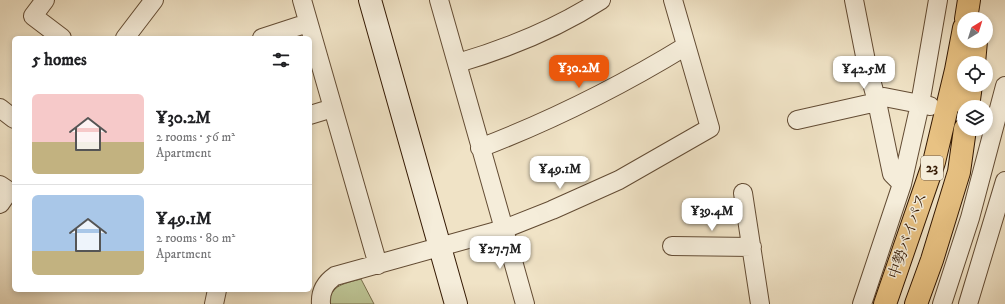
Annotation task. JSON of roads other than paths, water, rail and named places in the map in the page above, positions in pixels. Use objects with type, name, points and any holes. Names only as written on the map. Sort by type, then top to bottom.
[{"type":"highway","points":[[967,12],[969,0]]},
{"type":"highway","points":[[980,12],[981,0]]},
{"type":"highway","name":"中勢バイパス","points":[[885,304],[934,162],[960,48]]},
{"type":"highway","name":"中勢バイパス","points":[[916,304],[932,260],[959,172],[964,136]]},
{"type":"street","points":[[45,0],[33,16],[59,36]]},
{"type":"street","points":[[127,36],[154,0]]},
{"type":"street","points":[[302,0],[312,36]]},
{"type":"street","points":[[370,0],[456,304]]},
{"type":"street","points":[[439,0],[525,304]]},
{"type":"street","points":[[458,63],[501,50],[536,36],[579,14],[601,0]]},
{"type":"street","points":[[321,304],[320,298],[325,286],[336,276],[504,229],[552,210],[619,180],[710,128],[673,0]]},
{"type":"street","points":[[854,0],[866,61],[877,102],[892,174],[902,184]]},
{"type":"street","points":[[862,304],[902,184],[925,105],[938,0]]},
{"type":"street","points":[[268,36],[308,23]]},
{"type":"street","points":[[312,37],[378,265]]},
{"type":"street","points":[[480,148],[548,120],[613,89],[686,46]]},
{"type":"street","points":[[942,304],[970,218],[1005,86]]},
{"type":"street","points":[[797,120],[877,102],[884,97],[925,105]]},
{"type":"street","points":[[0,108],[12,117]]},
{"type":"street","points":[[312,114],[333,108]]},
{"type":"street","points":[[968,304],[1005,181]]},
{"type":"street","points":[[0,185],[9,191],[0,204]]},
{"type":"street","points":[[743,193],[760,304]]},
{"type":"street","points":[[672,246],[752,247]]},
{"type":"street","points":[[214,304],[217,292]]}]
